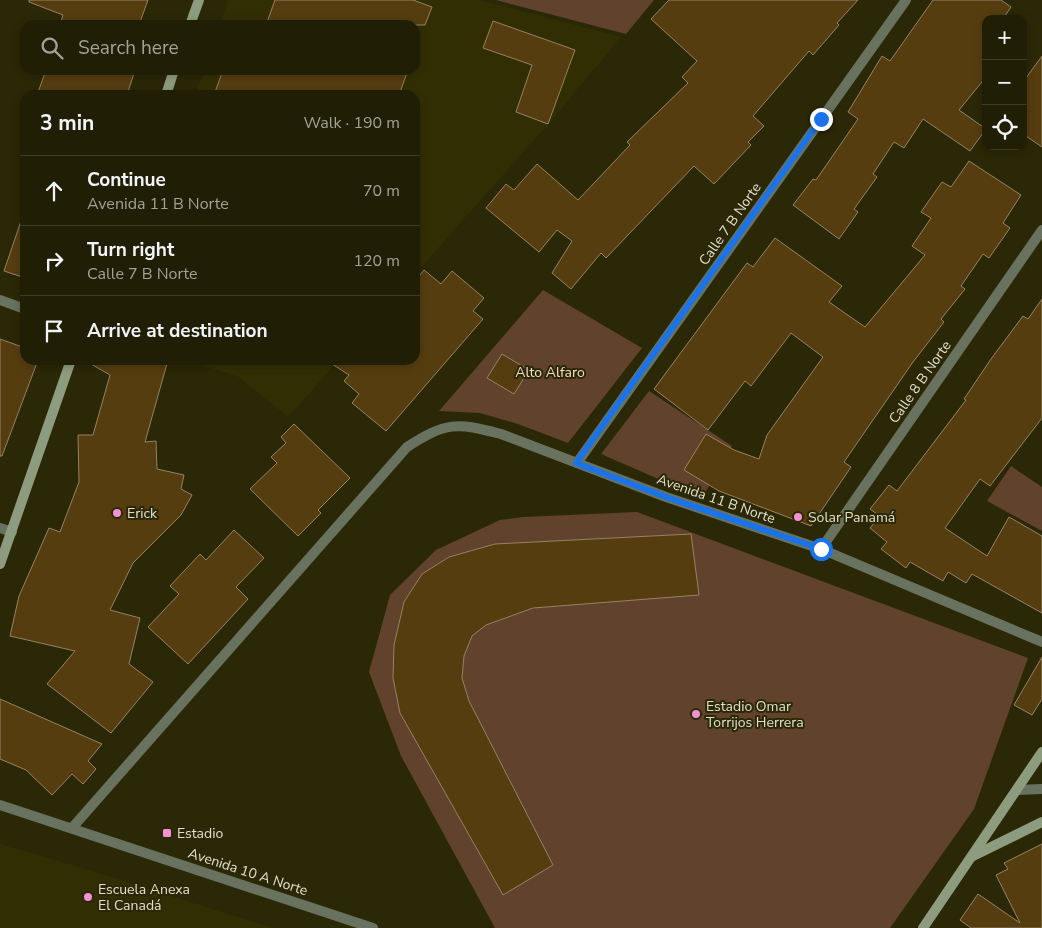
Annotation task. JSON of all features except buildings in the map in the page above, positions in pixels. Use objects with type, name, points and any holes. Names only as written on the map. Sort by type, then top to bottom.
[{"type":"main road","points":[[192,20],[199,0]]},
{"type":"main road","points":[[168,90],[172,75]]},
{"type":"main road","points":[[0,564],[70,365]]},
{"type":"main road","points":[[923,928],[1042,752]]},
{"type":"main road","points":[[972,856],[1042,822]]},
{"type":"street","name":"Calle 7 B Norte","points":[[576,463],[906,0]]},
{"type":"street","name":"Calle 8 B Norte","points":[[821,549],[1042,230]]},
{"type":"street","points":[[0,300],[20,306]]},
{"type":"street","name":"Avenida 11 B Norte","points":[[72,828],[407,447],[431,432],[452,425],[501,434],[666,497],[821,549],[1042,642]]},
{"type":"street","points":[[0,528],[12,532]]},
{"type":"street","points":[[1017,790],[1042,788]]},
{"type":"street","name":"Avenida 10 A Norte","points":[[0,805],[373,928]]},
{"type":"shaded area","points":[[228,0],[479,0],[621,37],[550,122],[420,268],[420,90],[198,90],[202,75],[420,75],[420,20],[222,20]]},
{"type":"shaded area","points":[[201,365],[335,365],[288,417],[239,377]]},
{"type":"shaded area","name":"Escuela Anexa El Canadá","points":[[0,844],[79,867],[273,928],[0,928]]},
{"type":"green space","points":[[496,0],[654,0],[626,34]]},
{"type":"green space","name":"Alto Alfaro","points":[[543,290],[642,348],[568,443],[518,424],[480,413],[439,411]]},
{"type":"green space","points":[[649,391],[732,446],[702,498],[601,454]]},
{"type":"green space","points":[[1011,466],[1042,487],[1042,531],[987,501]]},
{"type":"green space","name":"Estadio Omar Torrijos Herrera","points":[[637,512],[1028,658],[974,809],[890,928],[495,928],[401,756],[369,672],[390,595],[436,550],[500,520],[523,517]]},
{"type":"place","name":"Erick","points":[[117,513]]},
{"type":"place","name":"Solar Panamá","points":[[798,517]]},
{"type":"place","name":"Estadio Omar Torrijos Herrera","points":[[696,714]]},
{"type":"place","name":"Estadio","points":[[167,833]]},
{"type":"place","name":"Escuela Anexa El Canadá","points":[[88,897]]},
{"type":"route","points":[[821,119],[576,463],[666,497],[821,549]]}]
